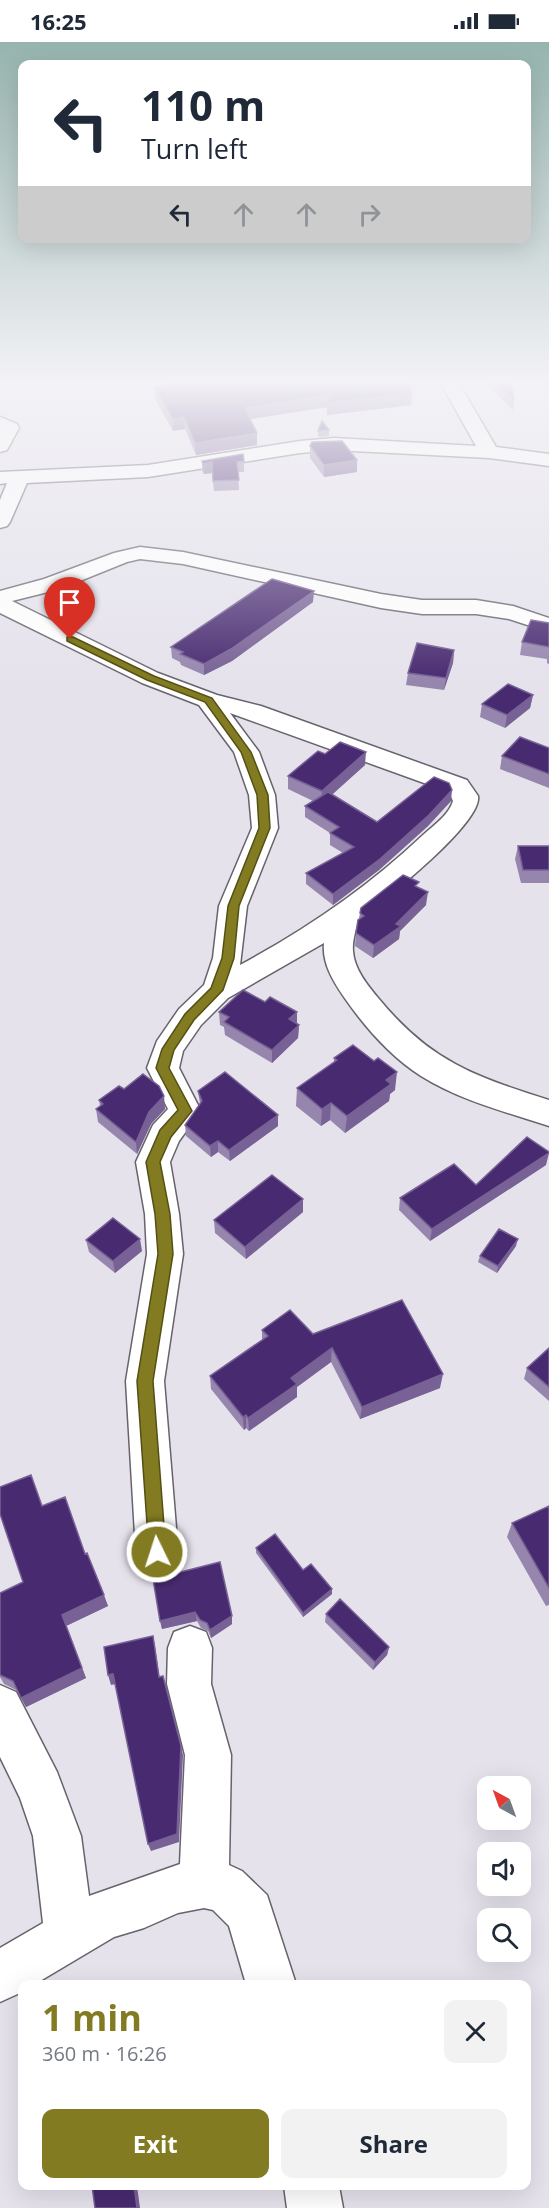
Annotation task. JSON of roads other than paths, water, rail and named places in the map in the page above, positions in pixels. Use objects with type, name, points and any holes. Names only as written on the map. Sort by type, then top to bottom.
[{"type":"street","points":[[0,522],[9,481]]},
{"type":"street","points":[[0,598],[52,584],[121,557],[140,553],[183,558],[381,601],[422,607],[476,607],[513,613],[549,625]]},
{"type":"street","points":[[0,604],[150,678],[208,700],[252,711],[458,786],[465,794],[466,803],[455,819],[407,866],[344,917],[278,960],[217,990],[190,1017],[168,1049],[163,1068],[185,1111],[165,1134],[153,1162],[162,1214],[165,1254],[145,1381],[157,1552]]},
{"type":"street","points":[[208,700],[246,752],[262,795],[264,828],[233,906],[228,958],[217,990]]},
{"type":"street","points":[[344,917],[338,953],[343,974],[372,1011],[396,1036],[430,1067],[471,1086],[549,1113]]},
{"type":"street","points":[[190,1648],[189,1684],[208,1755],[204,1884]]},
{"type":"street","points":[[0,1708],[40,1789],[57,1836],[69,1934]]},
{"type":"street","points":[[0,1977],[103,1915],[144,1903],[175,1889],[204,1884],[225,1888],[250,1912],[270,1980]]},
{"type":"street","points":[[313,2190],[315,2208]]}]
